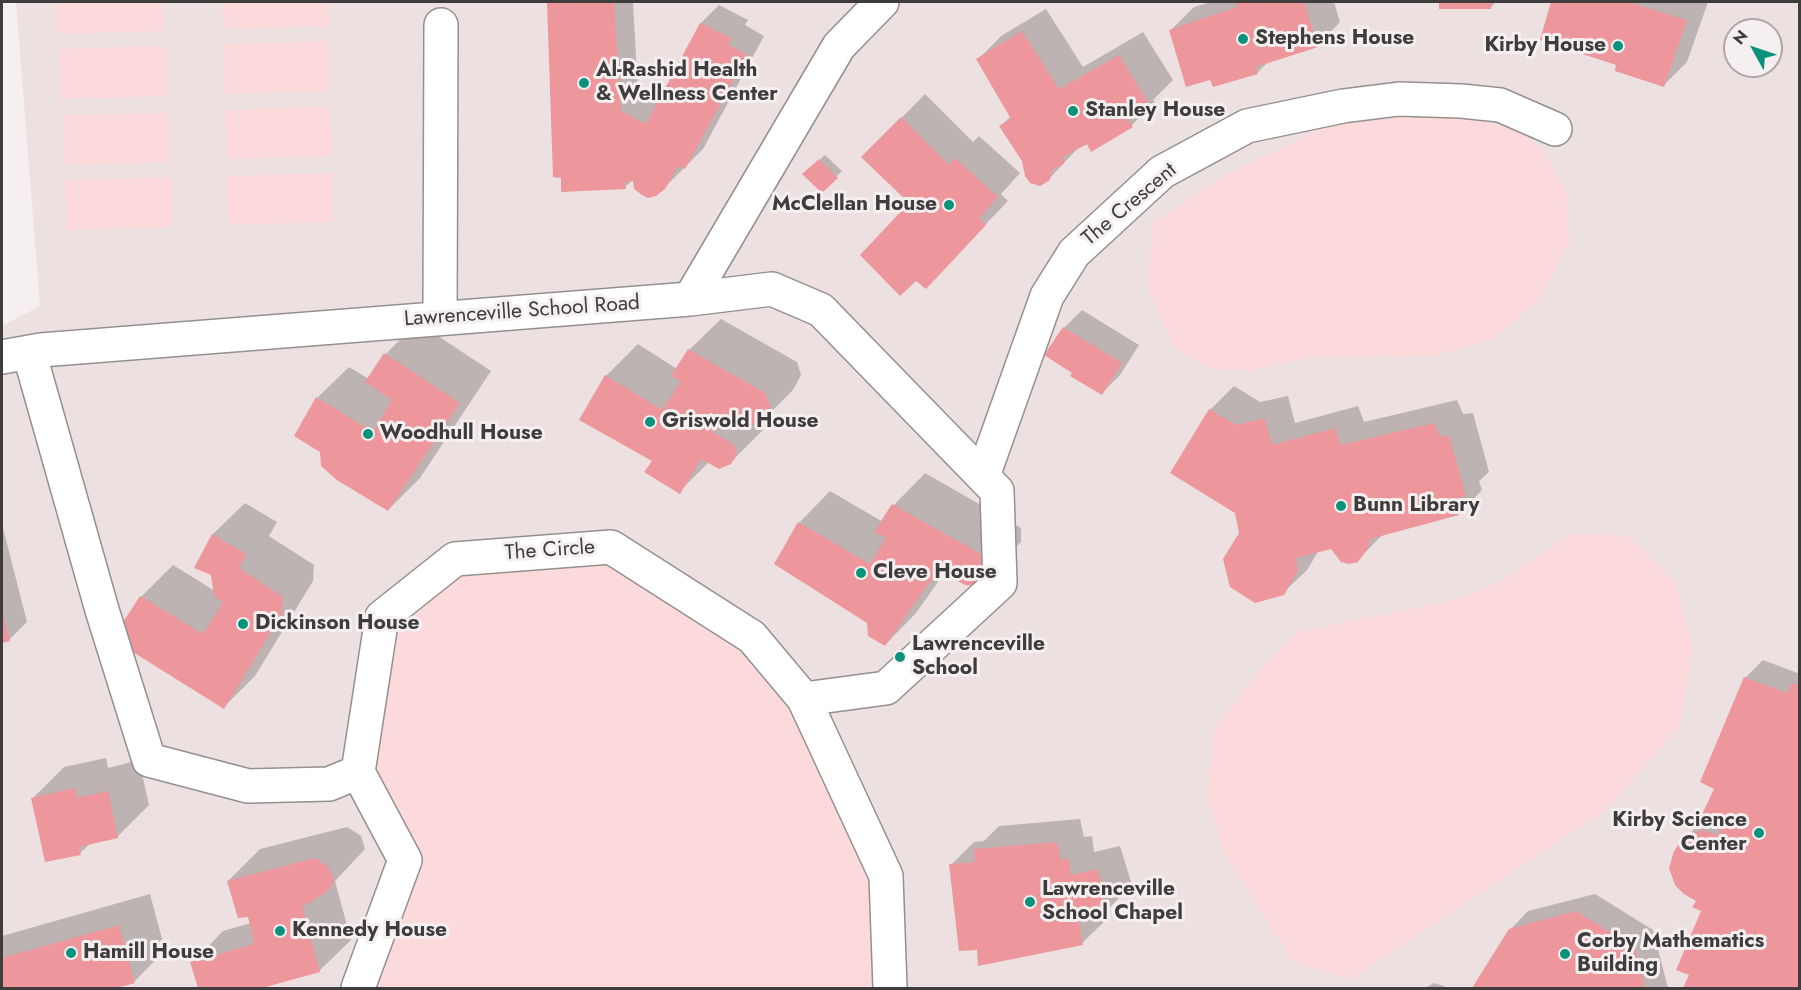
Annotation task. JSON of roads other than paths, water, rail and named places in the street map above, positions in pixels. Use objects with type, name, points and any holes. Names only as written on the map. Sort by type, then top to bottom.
[{"type":"street","points":[[690,299],[839,46],[882,2]]},
{"type":"street","points":[[440,318],[441,25]]},
{"type":"street","name":"The Crescent","points":[[983,476],[1047,296],[1074,253],[1162,172],[1247,126],[1343,106],[1399,99],[1500,105],[1556,129]]},
{"type":"street","name":"Lawrenceville School Road","points":[[15,355],[690,299],[772,289],[821,310],[997,490],[1000,583],[886,688],[804,699]]},
{"type":"street","points":[[15,355],[102,610],[149,760],[248,786],[329,784],[357,772],[405,860],[358,988]]},
{"type":"street","name":"The Circle","points":[[357,772],[382,617],[455,559],[611,546],[752,637],[804,699],[886,876],[890,988]]},
{"type":"place","name":"Stephens House","points":[[1243,39]]},
{"type":"place","name":"Kirby House","points":[[1618,46]]},
{"type":"place","name":"Al-Rashid Health & Wellness Center","points":[[584,83]]},
{"type":"place","name":"Stanley House","points":[[1073,111]]},
{"type":"place","name":"McClellan House","points":[[949,205]]},
{"type":"place","name":"Griswold House","points":[[650,422]]},
{"type":"place","name":"Woodhull House","points":[[368,434]]},
{"type":"place","name":"Bunn Library","points":[[1341,506]]},
{"type":"place","name":"Cleve House","points":[[861,573]]},
{"type":"place","name":"Dickinson House","points":[[243,624]]},
{"type":"place","name":"Lawrenceville School","points":[[900,657]]},
{"type":"place","name":"Kirby Science Center","points":[[1759,833]]},
{"type":"place","name":"Lawrenceville School Chapel","points":[[1030,902]]},
{"type":"place","name":"Kennedy House","points":[[280,931]]},
{"type":"place","name":"Hamill House","points":[[71,953]]},
{"type":"place","name":"Corby Mathematics Building","points":[[1565,954]]}]
